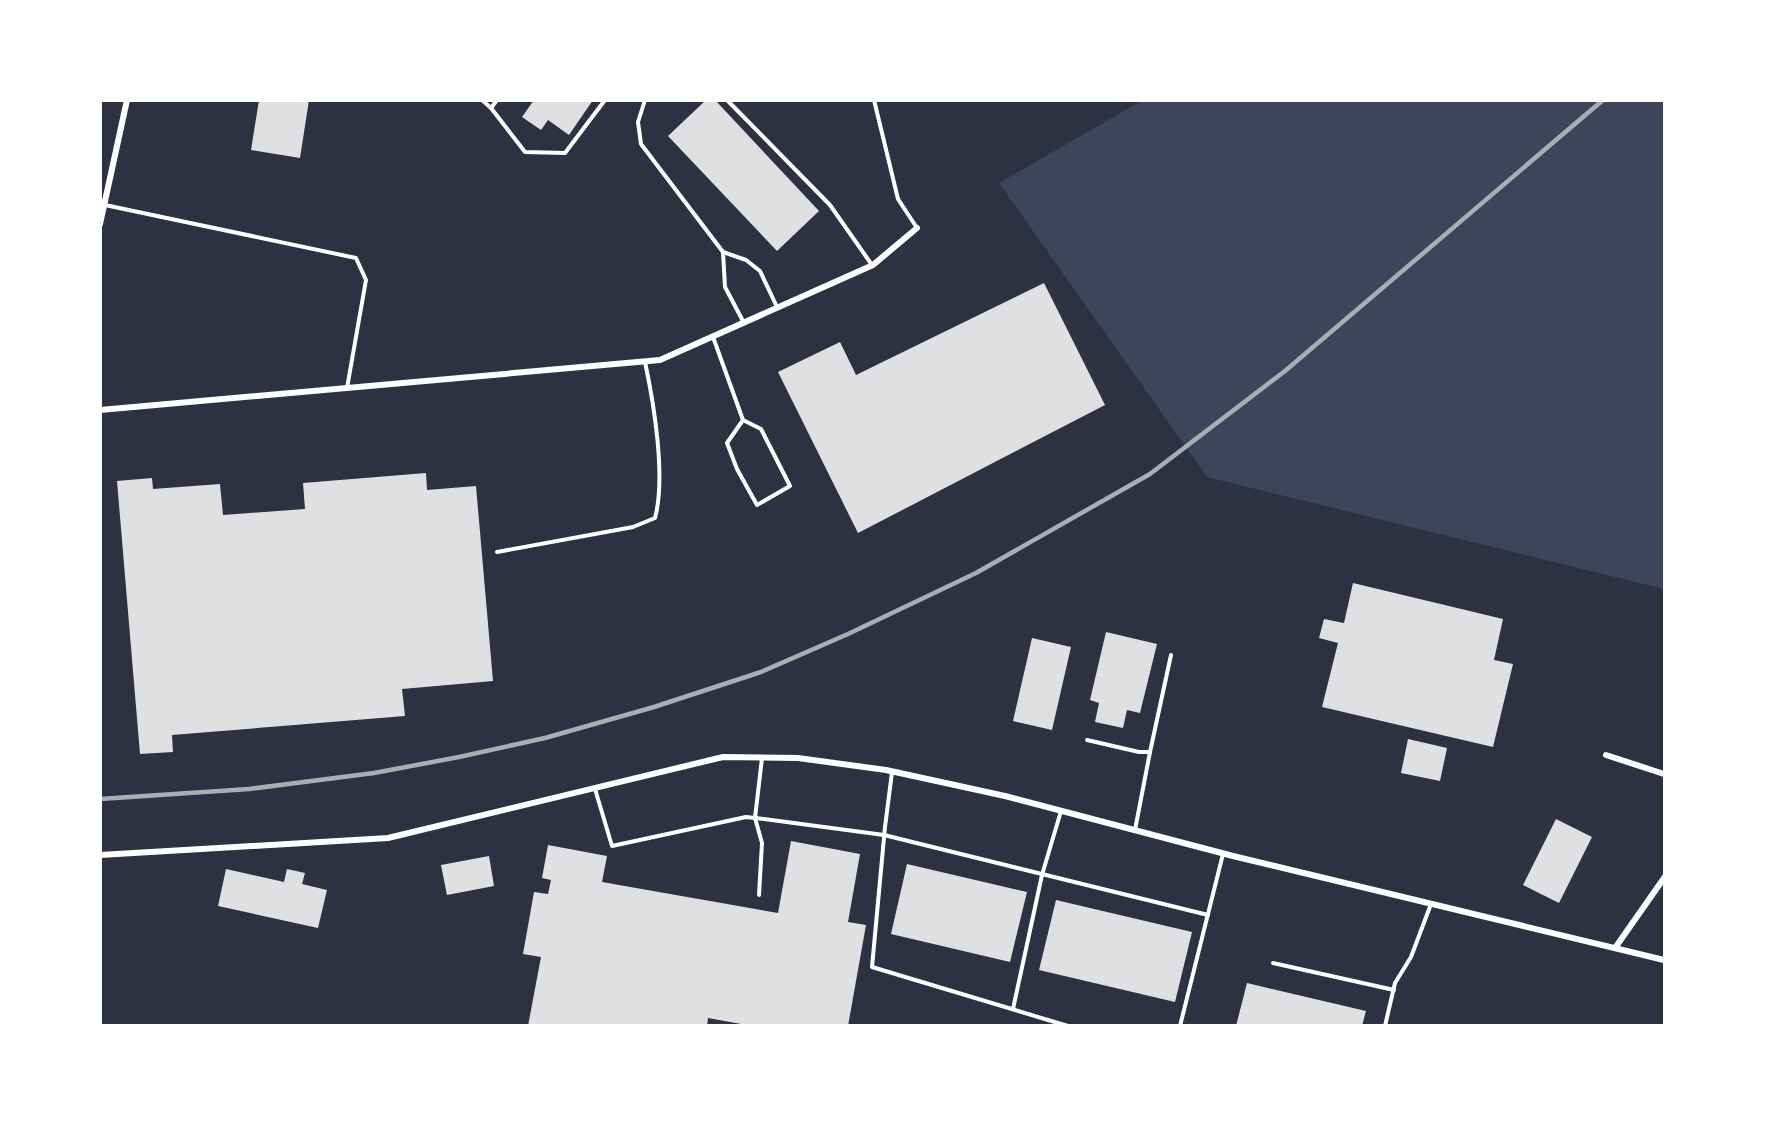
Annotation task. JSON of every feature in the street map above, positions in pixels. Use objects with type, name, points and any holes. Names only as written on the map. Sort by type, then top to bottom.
[{"type":"street","points":[[100,224],[127,100]]},
{"type":"street","points":[[100,410],[660,360],[873,265],[916,228]]},
{"type":"street","points":[[1606,755],[1665,774]]},
{"type":"street","points":[[100,855],[388,838],[723,757],[798,758],[892,772],[1005,796],[1223,854],[1664,960]]},
{"type":"street","points":[[1615,948],[1665,878]]},
{"type":"lane","points":[[482,100],[491,108],[525,152],[565,153],[605,100]]},
{"type":"lane","points":[[491,108],[497,100]]},
{"type":"lane","points":[[645,100],[638,122],[641,144],[723,252],[746,260],[760,271],[778,308]]},
{"type":"lane","points":[[727,100],[830,205],[873,265]]},
{"type":"lane","points":[[874,100],[898,199],[916,228]]},
{"type":"lane","points":[[104,200],[356,258],[366,279],[347,389]]},
{"type":"lane","points":[[723,252],[725,286],[744,322]]},
{"type":"lane","points":[[713,336],[743,420],[761,429],[790,486],[757,505],[737,469],[727,443],[743,420]]},
{"type":"lane","points":[[497,552],[633,527],[655,518],[659,502],[657,441],[645,361]]},
{"type":"lane","points":[[1135,830],[1171,655]]},
{"type":"lane","points":[[1087,740],[1139,752],[1150,752]]},
{"type":"lane","points":[[759,896],[762,843],[755,818],[762,758]]},
{"type":"lane","points":[[892,772],[872,967],[1068,1026]]},
{"type":"lane","points":[[595,788],[612,846],[746,817],[755,818],[884,835],[1208,915]]},
{"type":"lane","points":[[1013,1009],[1042,875],[1061,811]]},
{"type":"lane","points":[[1180,1026],[1223,854]]},
{"type":"lane","points":[[1385,1026],[1395,983],[1411,957],[1431,904]]},
{"type":"lane","points":[[1273,963],[1394,990]]},
{"type":"shaded area","points":[[1143,100],[1664,101],[1664,589],[1207,477],[999,183]]},
{"type":"building","points":[[259,100],[309,100],[300,158],[251,150]]},
{"type":"building","points":[[534,100],[593,100],[569,135],[548,120],[541,130],[522,117]]},
{"type":"building","points":[[706,100],[715,100],[819,211],[777,251],[668,136]]},
{"type":"building","points":[[1044,283],[1105,405],[858,533],[778,372],[840,342],[856,375]]},
{"type":"building","points":[[426,473],[427,490],[476,486],[493,681],[402,689],[405,716],[172,735],[173,752],[140,754],[117,481],[152,478],[153,489],[220,484],[223,515],[305,509],[303,483]]},
{"type":"building","points":[[1353,583],[1503,619],[1494,660],[1513,664],[1493,747],[1322,707],[1338,643],[1319,638],[1324,619],[1344,623]]},
{"type":"building","points":[[1106,632],[1157,644],[1140,713],[1127,710],[1123,728],[1095,722],[1099,703],[1090,700]]},
{"type":"building","points":[[1032,638],[1071,647],[1052,730],[1013,721]]},
{"type":"building","points":[[1408,739],[1447,748],[1440,781],[1401,773]]},
{"type":"building","points":[[1556,819],[1592,837],[1559,903],[1523,885]]},
{"type":"building","points":[[791,841],[860,854],[848,922],[866,925],[848,1026],[752,1026],[708,1018],[707,1026],[528,1026],[541,957],[523,954],[534,892],[548,894],[551,880],[542,878],[548,845],[607,856],[602,882],[778,913]]},
{"type":"building","points":[[489,856],[494,886],[447,895],[441,865]]},
{"type":"building","points":[[907,864],[1027,892],[1010,962],[891,934]]},
{"type":"building","points":[[226,869],[284,882],[287,869],[305,873],[302,884],[327,890],[318,928],[218,906]]},
{"type":"building","points":[[1056,900],[1192,932],[1175,1002],[1039,970]]},
{"type":"building","points":[[1247,983],[1366,1011],[1362,1026],[1236,1026]]},
{"type":"railway","points":[[100,799],[249,789],[374,773],[459,757],[545,738],[654,707],[761,672],[848,634],[976,573],[1150,474],[1285,371],[1603,100]]}]
